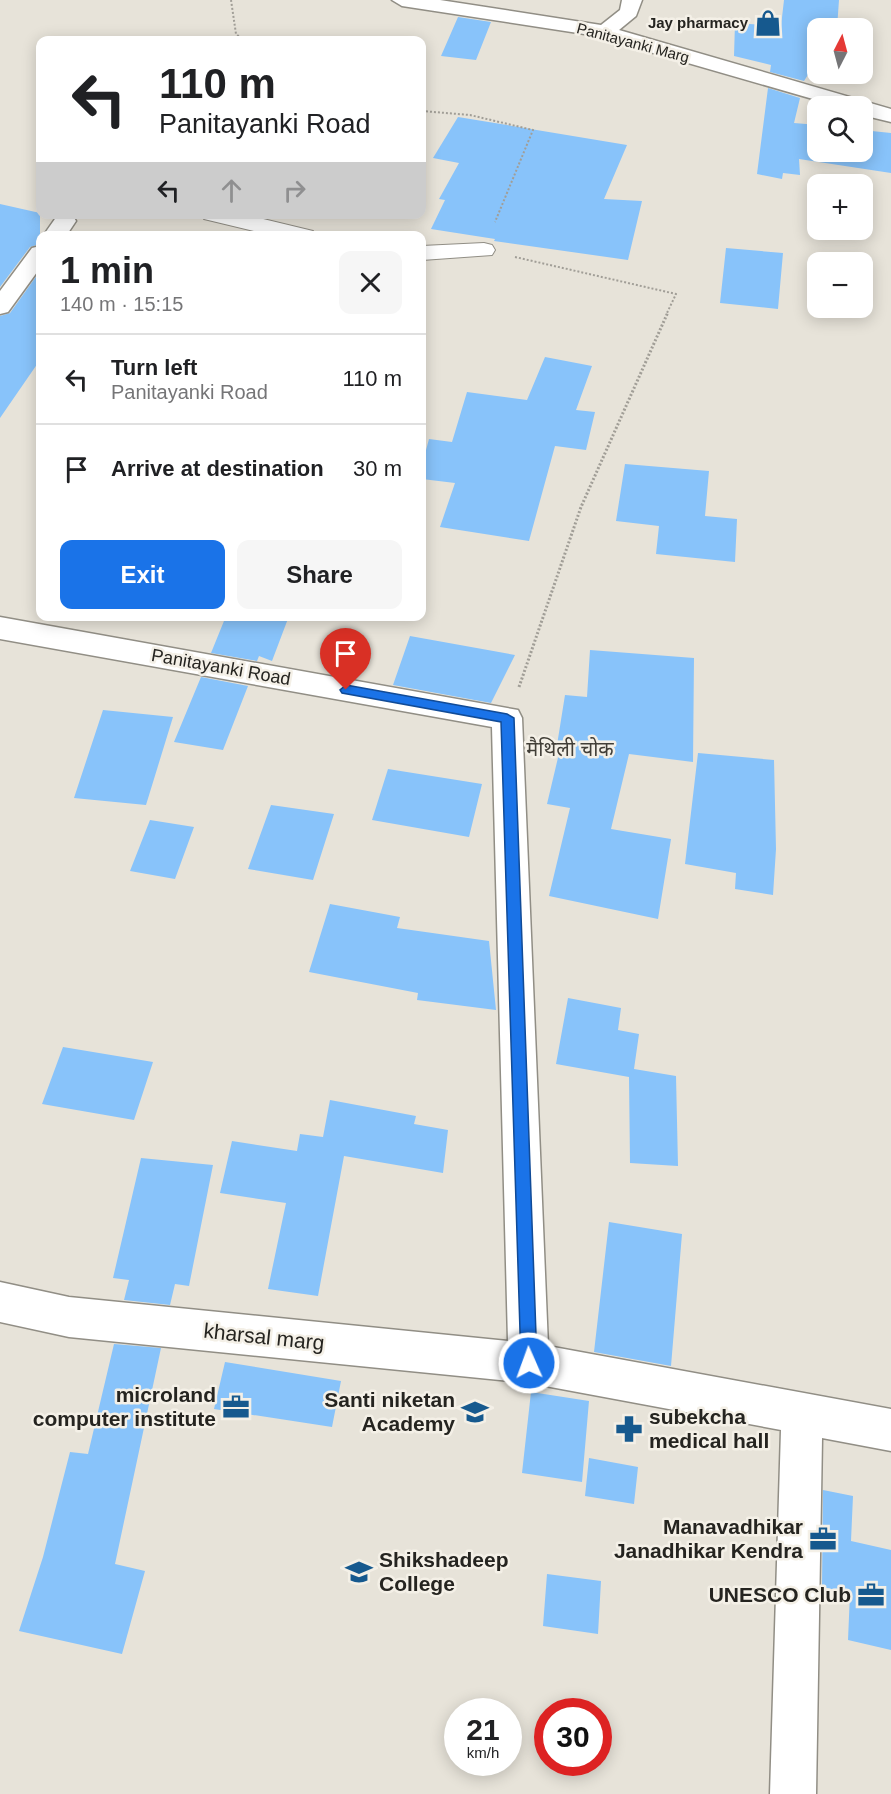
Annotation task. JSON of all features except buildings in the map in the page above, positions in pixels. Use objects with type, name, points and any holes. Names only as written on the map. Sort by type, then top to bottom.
[{"type":"street","name":"Panitayanki Marg","points":[[402,0],[603,33],[823,96]]},
{"type":"street","points":[[603,33],[629,12],[632,0]]},
{"type":"street","points":[[873,111],[891,116]]},
{"type":"street","points":[[233,219],[284,231]]},
{"type":"street","points":[[426,253],[484,250]]},
{"type":"street","points":[[0,307],[36,258]]},
{"type":"street","name":"Panitayanki Road","points":[[0,628],[507,718]]},
{"type":"street","points":[[507,718],[529,1363],[891,1430]]},
{"type":"street","name":"kharsal marg","points":[[0,1302],[69,1317],[529,1363]]},
{"type":"street","points":[[793,1794],[802,1414]]},
{"type":"path","points":[[231,0],[236,34],[238,36]]},
{"type":"path","points":[[426,111],[470,115],[532,130],[484,250],[676,294],[581,507],[507,718]]},
{"type":"place","name":"Jay pharmacy","points":[[768,23]]},
{"type":"place","name":"microland computer institute","points":[[236,1407]]},
{"type":"place","name":"Santi niketan Academy","points":[[475,1412]]},
{"type":"place","name":"subekcha medical hall","points":[[629,1429]]},
{"type":"place","name":"Manavadhikar Janadhikar Kendra","points":[[823,1539]]},
{"type":"place","name":"Shikshadeep College","points":[[359,1572]]},
{"type":"place","name":"UNESCO Club","points":[[871,1595]]},
{"type":"district","name":"मैथिली चोक","points":[[570,749]]},
{"type":"route","points":[[346,690],[507,718],[529,1363]]}]
